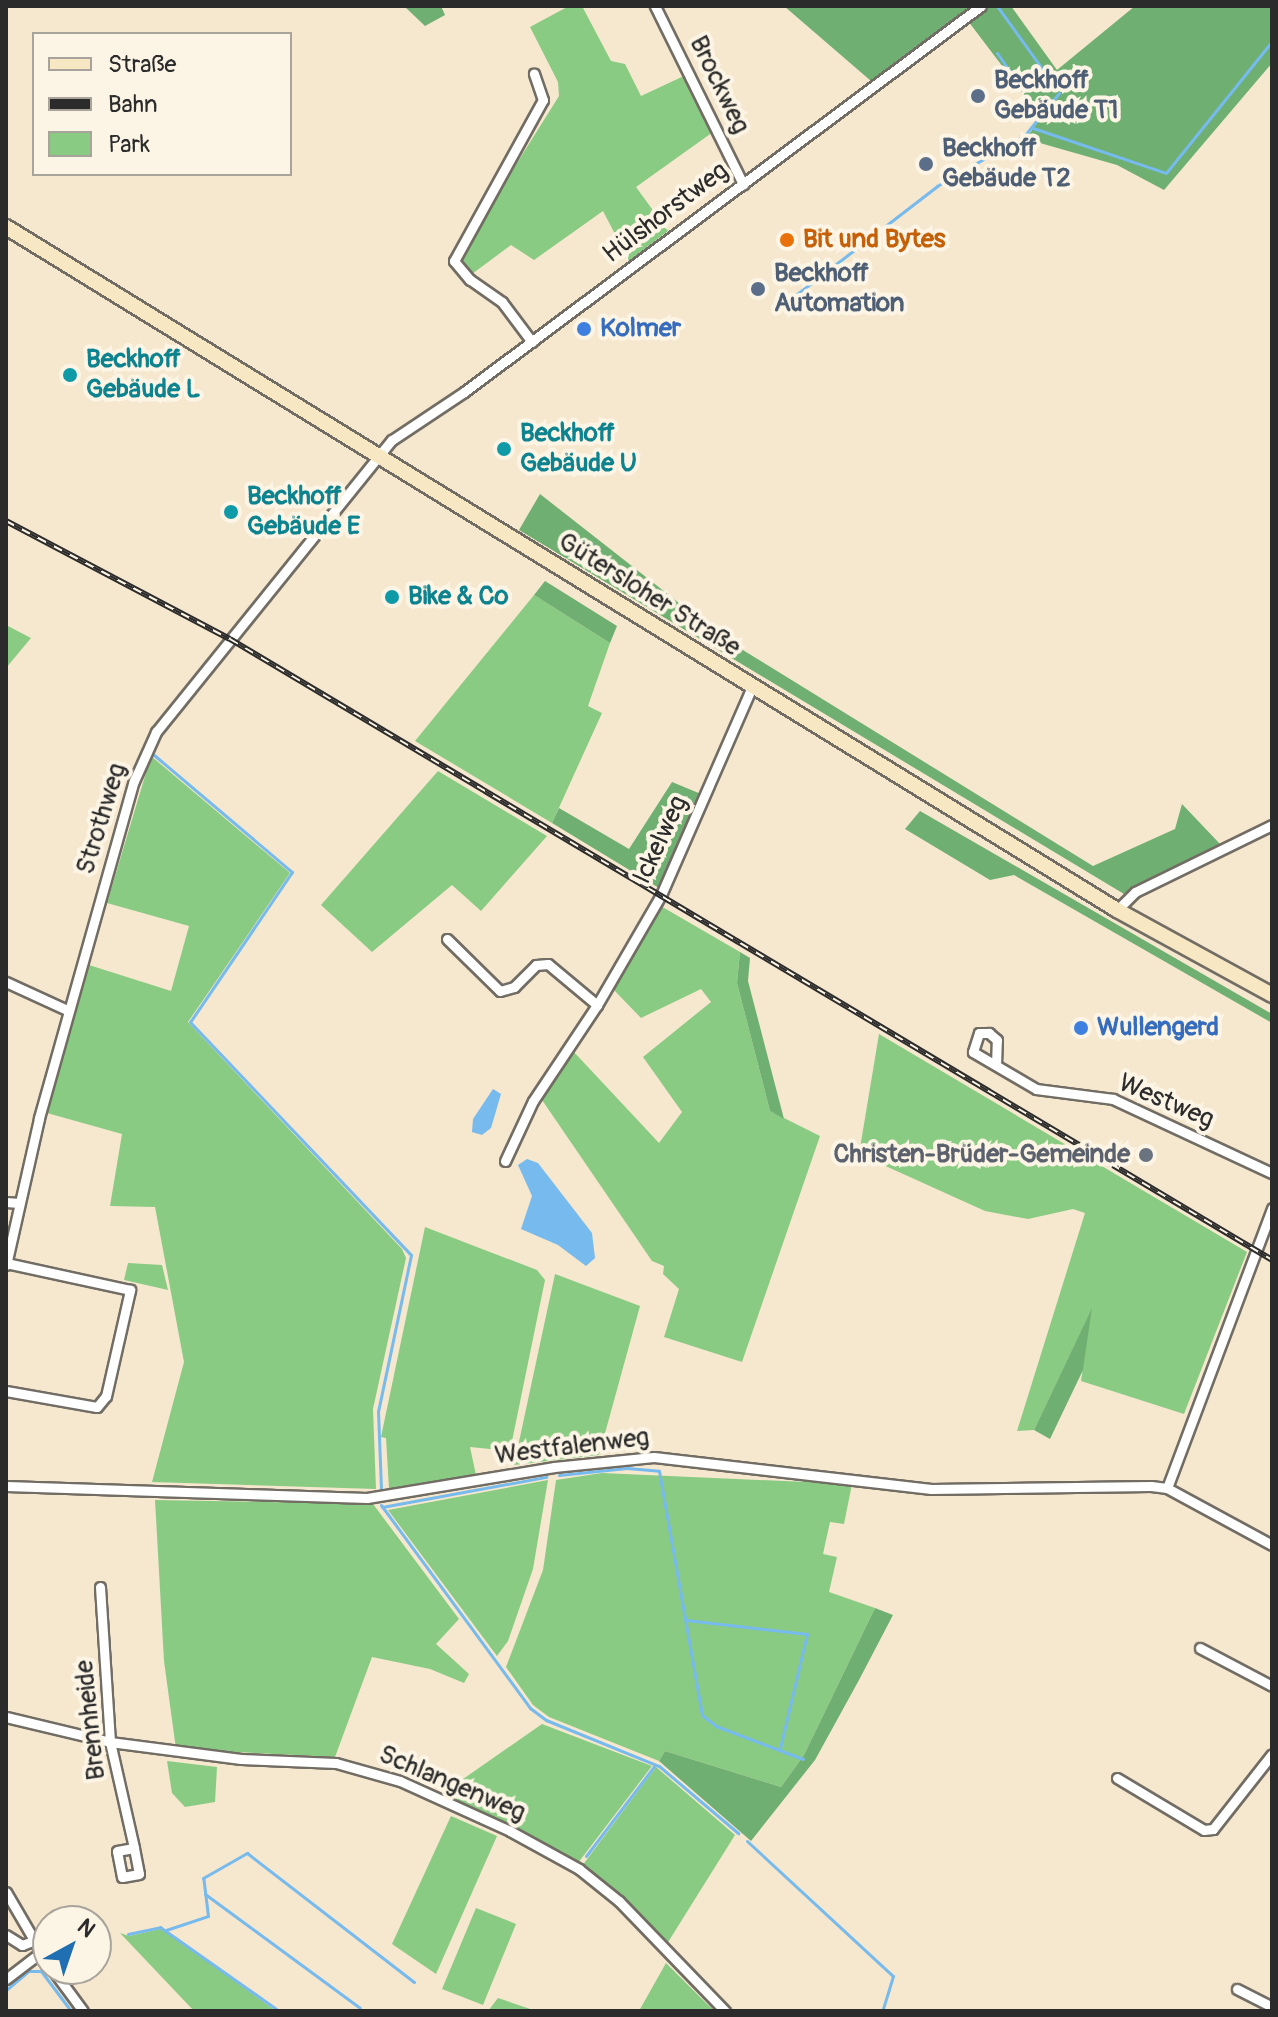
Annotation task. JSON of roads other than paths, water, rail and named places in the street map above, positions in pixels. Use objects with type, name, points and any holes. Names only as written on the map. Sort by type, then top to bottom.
[{"type":"main road","name":"Gütersloher Straße","points":[[6,227],[1117,910],[1272,995]]},
{"type":"street","name":"Brockweg","points":[[655,6],[743,184]]},
{"type":"street","name":"Hülshorstweg","points":[[378,455],[392,440],[532,342],[981,6]]},
{"type":"street","points":[[532,342],[502,302],[463,274],[454,261],[543,100],[534,74]]},
{"type":"street","name":"Strothweg","points":[[6,1264],[69,1011],[134,781],[156,732],[378,455]]},
{"type":"street","name":"Ickelweg","points":[[505,1161],[533,1101],[597,1005],[661,895],[752,687]]},
{"type":"street","points":[[1117,910],[1135,892],[1272,825]]},
{"type":"street","points":[[447,939],[500,991],[514,987],[536,965],[548,964],[597,1005]]},
{"type":"street","points":[[6,982],[69,1011]]},
{"type":"street","name":"Westweg","points":[[996,1065],[1036,1089],[1113,1099],[1272,1173]]},
{"type":"street","points":[[6,1202],[19,1203]]},
{"type":"street","points":[[1167,1488],[1272,1208]]},
{"type":"street","points":[[6,1264],[130,1290],[106,1396],[97,1407],[6,1391]]},
{"type":"street","name":"Westfalenweg","points":[[6,1486],[367,1498],[570,1465],[654,1457],[931,1489],[1167,1488],[1272,1545]]},
{"type":"street","name":"Brennheide","points":[[100,1587],[110,1742],[134,1848]]},
{"type":"street","points":[[1200,1648],[1272,1686]]},
{"type":"street","name":"Schlangenweg","points":[[6,1717],[110,1742],[241,1759],[336,1763],[400,1781],[460,1807],[593,1880],[725,2011]]},
{"type":"street","points":[[1117,1778],[1204,1830],[1213,1829],[1272,1754]]},
{"type":"street","points":[[6,1892],[32,1939]]},
{"type":"street","points":[[6,1935],[22,1945],[32,1941]]},
{"type":"street","points":[[6,1979],[32,1959]]},
{"type":"street","points":[[64,1985],[83,2011]]},
{"type":"street","points":[[1237,1989],[1272,2007]]},
{"type":"water","points":[[493,1089],[501,1094],[491,1128],[482,1135],[472,1132],[473,1119]]},
{"type":"water","points":[[527,1159],[538,1163],[592,1233],[595,1258],[586,1266],[558,1245],[521,1229],[532,1196],[518,1165]]},
{"type":"waterway","points":[[997,6],[1053,84]]},
{"type":"waterway","points":[[1033,128],[1166,173],[1272,41]]},
{"type":"waterway","points":[[997,53],[1021,87]]},
{"type":"waterway","points":[[797,294],[937,186],[1025,135],[1059,93]]},
{"type":"waterway","points":[[154,755],[292,872],[190,1022],[411,1255],[378,1411],[381,1490]]},
{"type":"waterway","points":[[559,1475],[627,1468],[659,1471],[702,1715],[716,1726],[803,1759]]},
{"type":"waterway","points":[[382,1507],[546,1477]]},
{"type":"waterway","points":[[381,1505],[530,1708],[546,1720],[659,1766],[738,1833]]},
{"type":"waterway","points":[[686,1620],[807,1634],[780,1748]]},
{"type":"waterway","points":[[586,1856],[655,1765]]},
{"type":"waterway","points":[[747,1841],[893,1976],[882,2011]]},
{"type":"waterway","points":[[166,1930],[208,1916],[203,1878],[247,1853],[414,1982]]},
{"type":"waterway","points":[[205,1894],[360,2008]]},
{"type":"waterway","points":[[128,1934],[160,1927],[279,2011]]},
{"type":"waterway","points":[[6,1990],[29,1971],[41,1971],[71,2011]]},
{"type":"railway","points":[[6,521],[230,639],[1272,1260]]},
{"type":"place","name":"Beckhoff Gebäude T1","points":[[978,96]]},
{"type":"place","name":"Beckhoff Gebäude T2","points":[[926,164]]},
{"type":"place","name":"Bit und Bytes","points":[[787,240]]},
{"type":"place","name":"Beckhoff Automation","points":[[758,289]]},
{"type":"place","name":"Kolmer","points":[[584,329]]},
{"type":"place","name":"Beckhoff Gebäude L","points":[[70,375]]},
{"type":"place","name":"Beckhoff Gebäude U","points":[[504,449]]},
{"type":"place","name":"Beckhoff Gebäude E","points":[[231,512]]},
{"type":"place","name":"Bike & Co","points":[[392,597]]},
{"type":"place","name":"Wullengerd","points":[[1081,1028]]},
{"type":"place","name":"Christen-Brüder-Gemeinde","points":[[1146,1155]]}]
